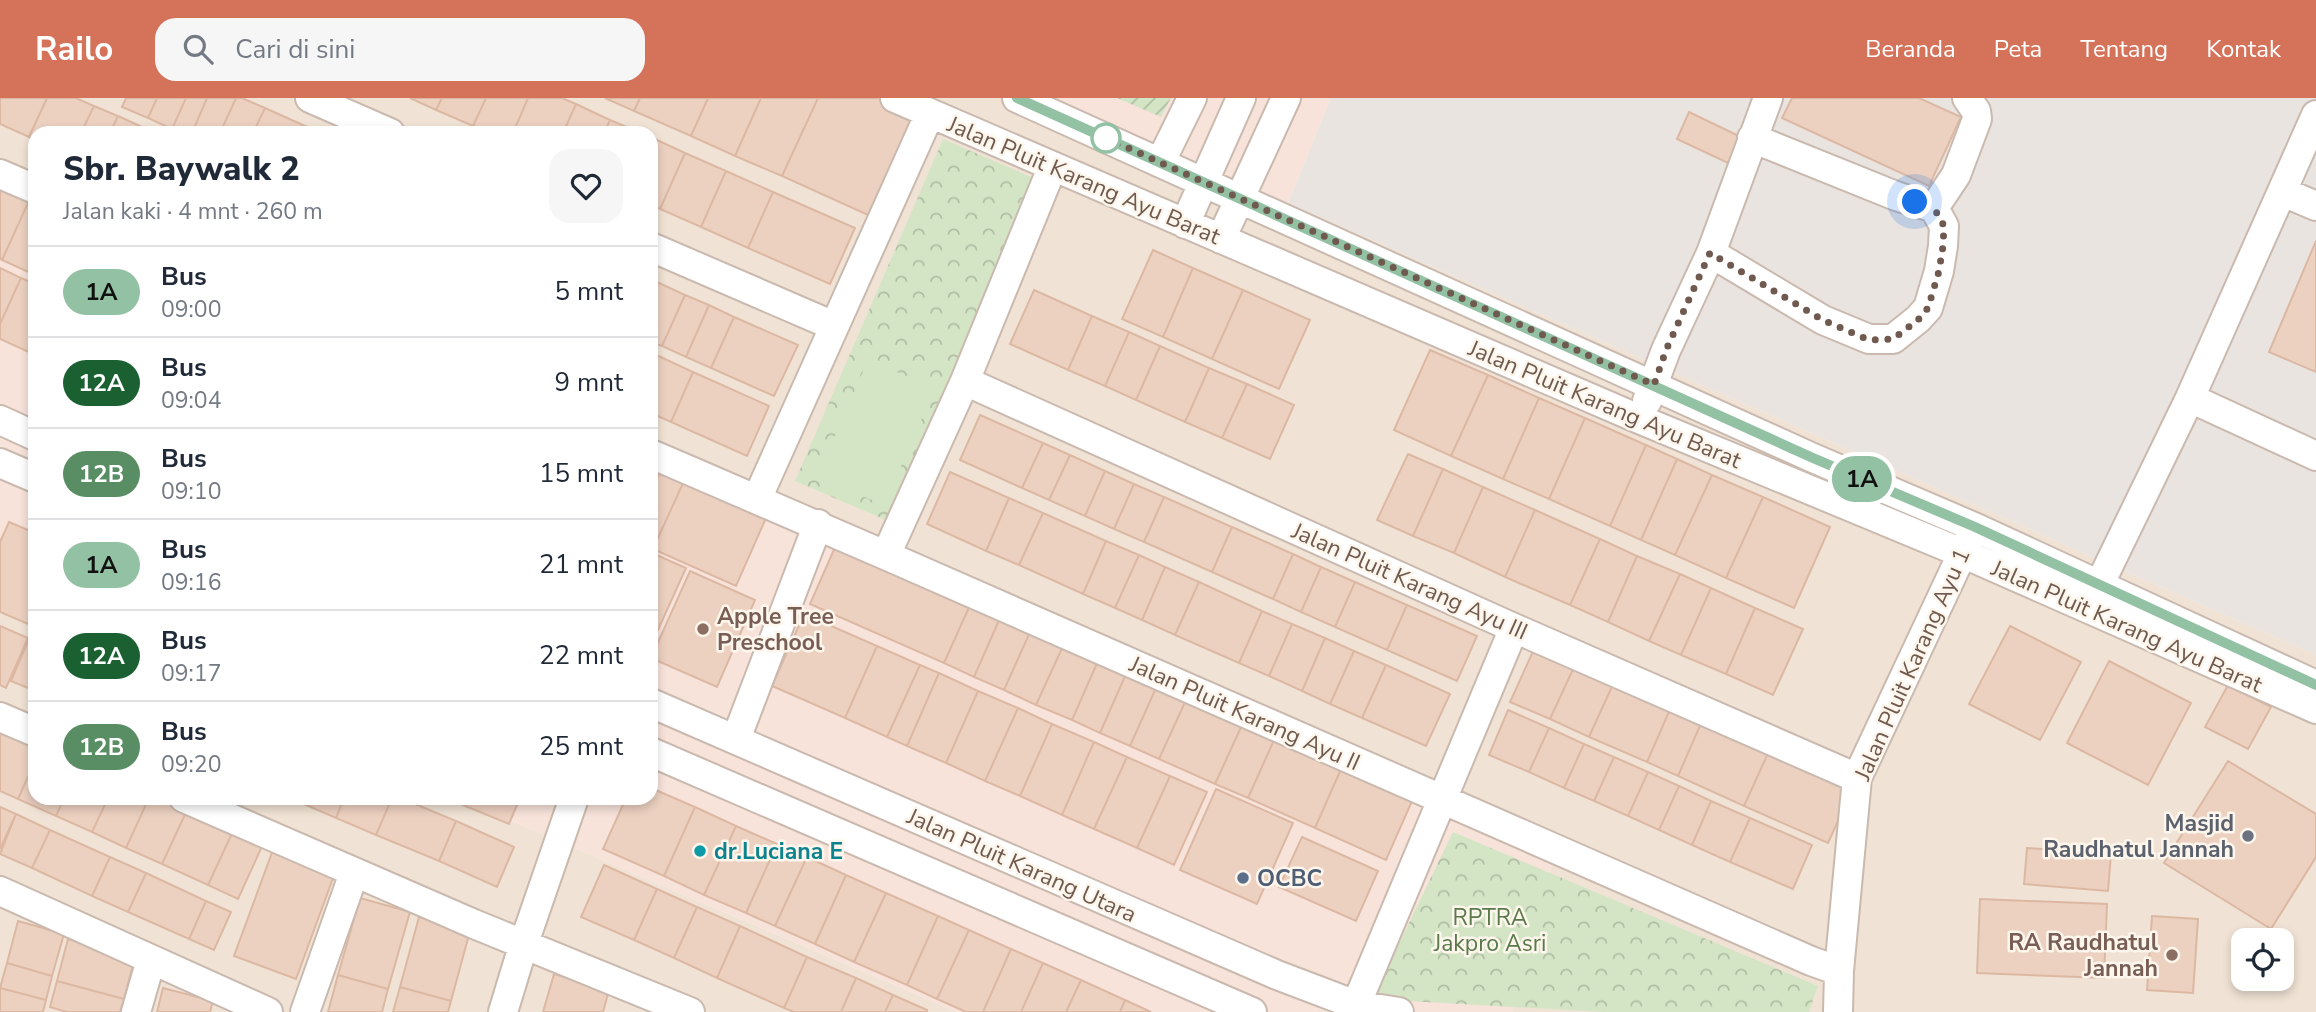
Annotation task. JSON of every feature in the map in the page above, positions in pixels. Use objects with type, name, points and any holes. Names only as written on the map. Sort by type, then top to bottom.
[{"type":"street","points":[[310,98],[374,126]]},
{"type":"street","name":"Jalan Pluit Karang Ayu Barat","points":[[895,98],[1639,419],[1962,553],[2093,597],[2316,685]]},
{"type":"street","name":"Jalan Pluit Karang Ayu Barat","points":[[1017,98],[1813,458],[1975,527],[2093,597],[2316,709]]},
{"type":"street","points":[[1133,202],[1192,98]]},
{"type":"street","points":[[1185,224],[1241,98]]},
{"type":"street","points":[[1221,239],[1286,98]]},
{"type":"street","points":[[1639,419],[1666,350],[1710,253],[1768,98]]},
{"type":"street","points":[[1934,208],[1956,175],[1977,119],[1976,111],[1967,98]]},
{"type":"street","points":[[757,499],[930,113]]},
{"type":"street","points":[[2093,597],[2190,398],[2316,115]]},
{"type":"street","points":[[1710,253],[1823,320],[1869,340],[1893,339],[1918,320],[1928,308],[1943,246],[1944,226],[1934,208],[1896,196],[1752,138]]},
{"type":"street","points":[[886,555],[965,381],[1052,168]]},
{"type":"street","points":[[0,174],[28,186]]},
{"type":"street","points":[[2283,192],[2316,206]]},
{"type":"street","points":[[658,250],[834,326]]},
{"type":"street","name":"Jalan Pluit Karang Ayu III","points":[[965,381],[1514,628],[1857,778]]},
{"type":"street","points":[[2190,398],[2316,456]]},
{"type":"street","points":[[0,420],[28,433]]},
{"type":"street","name":"Jalan Pluit Karang Ayu II","points":[[658,457],[818,524],[1441,800],[1839,971]]},
{"type":"street","points":[[0,463],[28,475]]},
{"type":"street","points":[[736,739],[818,524]]},
{"type":"street","name":"Jalan Pluit Karang Ayu 1","points":[[1838,1012],[1839,971],[1857,778],[1975,527]]},
{"type":"street","points":[[1356,1005],[1514,628]]},
{"type":"street","name":"Jalan Pluit Karang Utara","points":[[658,705],[1278,975],[1356,1005],[1399,1012]]},
{"type":"street","points":[[0,717],[28,729]]},
{"type":"street","name":"Jalan Pluit Karang Utara","points":[[658,755],[1252,1012]]},
{"type":"street","points":[[200,805],[355,873],[690,1012]]},
{"type":"street","points":[[503,1012],[523,943],[572,805]]},
{"type":"street","points":[[1013,909],[1031,869]]},
{"type":"street","points":[[304,1012],[355,873]]},
{"type":"street","points":[[1,897],[268,1012]]},
{"type":"street","points":[[136,1012],[151,960]]},
{"type":"shaded area","points":[[0,98],[1043,98],[2316,655],[2316,1012],[1512,1012],[1556,849],[658,463],[658,126],[28,126],[28,193],[0,181]]},
{"type":"shaded area","points":[[1054,98],[1331,98],[1288,203]]},
{"type":"shaded area","points":[[1331,98],[2316,98],[2316,655],[1288,203]]},
{"type":"shaded area","points":[[0,181],[28,193],[28,613],[0,601]]},
{"type":"shaded area","points":[[658,463],[1556,848],[1512,1012],[957,1012],[474,805],[658,805]]},
{"type":"shaded area","points":[[0,601],[28,613],[28,805],[474,805],[957,1012],[0,1012]]},
{"type":"green space","points":[[1117,98],[1171,98],[1161,117]]},
{"type":"green space","points":[[943,139],[1036,179],[888,521],[795,481]]},
{"type":"green space","points":[[868,360],[935,388],[884,505],[817,477]]},
{"type":"green space","name":"RPTRA Jakpro Asri","points":[[1453,832],[1818,986],[1809,1012],[1603,1012],[1372,999]]},
{"type":"building","points":[[0,98],[47,98],[34,126],[28,126],[28,137],[0,124]]},
{"type":"building","points":[[47,98],[76,98],[94,106],[84,126],[34,126]]},
{"type":"building","points":[[126,98],[157,98],[148,118],[122,107]]},
{"type":"building","points":[[157,98],[186,98],[173,126],[165,126],[148,118]]},
{"type":"building","points":[[186,98],[207,98],[195,126],[173,126]]},
{"type":"building","points":[[207,98],[236,98],[223,126],[195,126]]},
{"type":"building","points":[[236,98],[265,108],[256,126],[223,126]]},
{"type":"building","points":[[410,98],[442,98],[436,110]]},
{"type":"building","points":[[442,98],[486,98],[473,126],[436,110]]},
{"type":"building","points":[[486,98],[528,98],[516,126],[473,126]]},
{"type":"building","points":[[528,98],[562,98],[576,104],[566,126],[516,126]]},
{"type":"building","points":[[605,98],[640,98],[634,111]]},
{"type":"building","points":[[640,98],[708,98],[691,136],[634,111]]},
{"type":"building","points":[[708,98],[761,98],[735,156],[691,136]]},
{"type":"building","points":[[761,98],[818,98],[782,176],[735,156]]},
{"type":"building","points":[[818,98],[879,98],[914,114],[868,215],[782,176]]},
{"type":"building","points":[[1792,98],[1919,98],[1961,117],[1929,186],[1782,118]]},
{"type":"building","points":[[576,104],[610,120],[607,126],[566,126]]},
{"type":"building","points":[[94,106],[118,116],[113,126],[84,126]]},
{"type":"building","points":[[265,108],[305,126],[256,126]]},
{"type":"building","points":[[1689,112],[1741,137],[1728,163],[1677,139]]},
{"type":"building","points":[[118,116],[140,126],[113,126]]},
{"type":"building","points":[[610,120],[624,126],[607,126]]},
{"type":"building","points":[[658,140],[685,153],[660,209],[658,208]]},
{"type":"building","points":[[685,153],[726,171],[701,227],[660,209]]},
{"type":"building","points":[[726,171],[773,192],[748,248],[701,227]]},
{"type":"building","points":[[0,178],[28,190],[28,203],[2,260]]},
{"type":"building","points":[[773,192],[855,228],[830,284],[748,248]]},
{"type":"building","points":[[28,203],[28,272],[2,260]]},
{"type":"building","points":[[2316,241],[2316,372],[2269,352]]},
{"type":"building","points":[[1153,250],[1193,268],[1163,337],[1122,319]]},
{"type":"building","points":[[0,268],[21,278],[0,324]]},
{"type":"building","points":[[1193,268],[1243,290],[1212,359],[1163,337]]},
{"type":"building","points":[[21,278],[28,281],[28,352],[0,339],[0,324]]},
{"type":"building","points":[[658,282],[685,295],[662,346],[658,345]]},
{"type":"building","points":[[1034,290],[1092,316],[1068,370],[1010,344]]},
{"type":"building","points":[[1243,290],[1310,320],[1279,389],[1212,359]]},
{"type":"building","points":[[685,295],[709,305],[686,357],[662,346]]},
{"type":"building","points":[[709,305],[734,317],[711,368],[686,357]]},
{"type":"building","points":[[1092,316],[1129,332],[1105,386],[1068,370]]},
{"type":"building","points":[[734,317],[798,345],[774,396],[711,368]]},
{"type":"building","points":[[1129,332],[1160,346],[1136,400],[1105,386]]},
{"type":"building","points":[[1160,346],[1209,368],[1185,422],[1136,400]]},
{"type":"building","points":[[1430,350],[1488,375],[1451,456],[1394,430]]},
{"type":"building","points":[[658,356],[693,372],[671,422],[658,416]]},
{"type":"building","points":[[1209,368],[1247,384],[1222,438],[1185,422]]},
{"type":"building","points":[[693,372],[769,406],[747,456],[671,422]]},
{"type":"building","points":[[1488,375],[1539,398],[1503,479],[1451,456]]},
{"type":"building","points":[[1247,384],[1294,405],[1270,459],[1222,438]]},
{"type":"building","points":[[1539,398],[1585,418],[1549,499],[1503,479]]},
{"type":"building","points":[[980,415],[1043,443],[1022,488],[960,460]]},
{"type":"building","points":[[1585,418],[1646,445],[1610,526],[1549,499]]},
{"type":"building","points":[[1043,443],[1070,455],[1049,500],[1022,488]]},
{"type":"building","points":[[1646,445],[1677,459],[1641,540],[1610,526]]},
{"type":"building","points":[[1408,454],[1443,469],[1413,536],[1377,520]]},
{"type":"building","points":[[1070,455],[1105,471],[1085,516],[1049,500]]},
{"type":"building","points":[[1677,459],[1712,475],[1675,555],[1641,540]]},
{"type":"building","points":[[1443,469],[1483,487],[1454,553],[1413,536]]},
{"type":"building","points":[[660,471],[684,481],[658,538]]},
{"type":"building","points":[[1105,471],[1134,484],[1114,529],[1085,516]]},
{"type":"building","points":[[950,472],[1009,498],[986,551],[927,524]]},
{"type":"building","points":[[1712,475],[1763,497],[1726,578],[1675,555]]},
{"type":"building","points":[[684,481],[766,518],[736,586],[658,551],[658,538]]},
{"type":"building","points":[[1134,484],[1164,497],[1144,542],[1114,529]]},
{"type":"building","points":[[1483,487],[1535,510],[1505,577],[1454,553]]},
{"type":"building","points":[[1164,497],[1232,527],[1212,572],[1144,542]]},
{"type":"building","points":[[1763,497],[1830,527],[1794,608],[1726,578]]},
{"type":"building","points":[[1009,498],[1043,513],[1019,565],[986,551]]},
{"type":"building","points":[[1535,510],[1600,539],[1570,605],[1505,577]]},
{"type":"building","points":[[1043,513],[1106,541],[1083,594],[1019,565]]},
{"type":"building","points":[[9,522],[28,530],[28,624],[0,612],[0,542]]},
{"type":"building","points":[[1232,527],[1293,554],[1273,599],[1212,572]]},
{"type":"building","points":[[1600,539],[1637,556],[1608,622],[1570,605]]},
{"type":"building","points":[[1106,541],[1139,555],[1115,608],[1083,594]]},
{"type":"building","points":[[836,545],[970,605],[944,663],[810,604]]},
{"type":"building","points":[[1293,554],[1321,567],[1301,612],[1273,599]]},
{"type":"building","points":[[1139,555],[1165,567],[1142,620],[1115,608]]},
{"type":"building","points":[[658,556],[686,568],[658,630]]},
{"type":"building","points":[[1637,556],[1680,574],[1649,641],[1608,622]]},
{"type":"building","points":[[1165,567],[1199,582],[1175,635],[1142,620]]},
{"type":"building","points":[[1321,567],[1355,582],[1335,627],[1301,612]]},
{"type":"building","name":"Apple Tree Preschool","points":[[690,571],[755,600],[717,687],[658,661],[658,642]]},
{"type":"building","points":[[1680,574],[1711,588],[1681,655],[1649,641]]},
{"type":"building","points":[[1199,582],[1262,611],[1239,663],[1175,635]]},
{"type":"building","points":[[1355,582],[1407,605],[1387,650],[1335,627]]},
{"type":"building","points":[[1711,588],[1755,608],[1726,674],[1681,655]]},
{"type":"building","points":[[970,605],[1000,618],[974,677],[944,663]]},
{"type":"building","points":[[1407,605],[1477,636],[1457,681],[1387,650]]},
{"type":"building","points":[[1755,608],[1803,629],[1773,695],[1726,674]]},
{"type":"building","points":[[1262,611],[1292,624],[1269,676],[1239,663]]},
{"type":"building","points":[[804,614],[877,646],[845,718],[772,686]]},
{"type":"building","points":[[1000,618],[1030,632],[1004,690],[974,677]]},
{"type":"building","points":[[1292,624],[1325,638],[1302,691],[1269,676]]},
{"type":"building","points":[[0,626],[28,638],[6,688],[0,685]]},
{"type":"building","points":[[2010,626],[2081,662],[2040,740],[1969,704]]},
{"type":"building","points":[[1030,632],[1063,646],[1036,705],[1004,690]]},
{"type":"building","points":[[1325,638],[1354,651],[1330,704],[1302,691]]},
{"type":"building","points":[[28,641],[28,688],[11,681]]},
{"type":"building","points":[[877,646],[920,665],[887,737],[845,718]]},
{"type":"building","points":[[1063,646],[1098,661],[1072,720],[1036,705]]},
{"type":"building","points":[[1535,647],[1575,665],[1550,719],[1510,702]]},
{"type":"building","points":[[1354,651],[1386,665],[1362,718],[1330,704]]},
{"type":"building","points":[[1098,661],[1126,674],[1100,733],[1072,720]]},
{"type":"building","points":[[2109,661],[2191,703],[2148,785],[2067,743]]},
{"type":"building","points":[[920,665],[939,673],[907,746],[887,737]]},
{"type":"building","points":[[1386,665],[1450,694],[1426,746],[1362,718]]},
{"type":"building","points":[[1575,665],[1614,682],[1589,737],[1550,719]]},
{"type":"building","points":[[939,673],[978,691],[946,763],[907,746]]},
{"type":"building","points":[[1126,674],[1156,688],[1130,746],[1100,733]]},
{"type":"building","points":[[1614,682],[1671,707],[1647,762],[1589,737]]},
{"type":"building","points":[[2228,685],[2271,707],[2248,749],[2205,727]]},
{"type":"building","points":[[1156,688],[1186,700],[1159,759],[1130,746]]},
{"type":"building","points":[[978,691],[1018,708],[985,781],[946,763]]},
{"type":"building","points":[[1186,700],[1242,725],[1215,784],[1159,759]]},
{"type":"building","points":[[1671,707],[1702,721],[1678,776],[1647,762]]},
{"type":"building","points":[[1018,708],[1052,724],[1020,796],[985,781]]},
{"type":"building","points":[[1508,710],[1549,728],[1529,772],[1489,755]]},
{"type":"building","points":[[1702,721],[1769,751],[1744,806],[1678,776]]},
{"type":"building","points":[[0,723],[28,736],[28,777],[18,799],[0,791]]},
{"type":"building","points":[[1052,724],[1094,742],[1062,815],[1020,796]]},
{"type":"building","points":[[1242,725],[1274,740],[1248,798],[1215,784]]},
{"type":"building","points":[[1549,728],[1584,744],[1564,788],[1529,772]]},
{"type":"building","points":[[1274,740],[1341,769],[1315,828],[1248,798]]},
{"type":"building","points":[[1094,742],[1127,757],[1094,829],[1062,815]]},
{"type":"building","points":[[1584,744],[1614,757],[1594,801],[1564,788]]},
{"type":"building","points":[[1769,751],[1853,788],[1828,843],[1744,806]]},
{"type":"building","points":[[1127,757],[1170,776],[1137,848],[1094,829]]},
{"type":"building","points":[[1614,757],[1648,772],[1628,816],[1594,801]]},
{"type":"building","name":"Masjid Raudhatul Jannah","points":[[2228,761],[2316,814],[2316,857],[2272,928],[2164,863]]},
{"type":"building","points":[[1341,769],[1412,801],[1386,860],[1315,828]]},
{"type":"building","points":[[1648,772],[1679,786],[1659,830],[1628,816]]},
{"type":"building","points":[[1170,776],[1207,792],[1174,865],[1137,848]]},
{"type":"building","points":[[28,777],[28,803],[18,799]]},
{"type":"building","points":[[1679,786],[1711,801],[1692,845],[1659,830]]},
{"type":"building","points":[[1216,789],[1293,823],[1257,904],[1180,870]]},
{"type":"building","points":[[658,791],[695,807],[664,876],[603,849],[623,805],[658,805]]},
{"type":"building","points":[[1711,801],[1750,818],[1730,862],[1692,845]]},
{"type":"building","points":[[31,805],[61,805],[56,816]]},
{"type":"building","points":[[61,805],[105,805],[92,832],[56,816]]},
{"type":"building","points":[[105,805],[146,805],[126,848],[92,832]]},
{"type":"building","points":[[146,805],[181,805],[188,808],[162,864],[126,848]]},
{"type":"building","points":[[306,805],[341,805],[336,818]]},
{"type":"building","points":[[341,805],[389,805],[376,835],[336,818]]},
{"type":"building","points":[[389,805],[418,805],[456,821],[439,861],[376,835]]},
{"type":"building","points":[[463,805],[517,805],[509,824]]},
{"type":"building","points":[[0,807],[16,814],[0,849]]},
{"type":"building","name":"dr.Luciana E","points":[[695,807],[736,826],[704,895],[664,876]]},
{"type":"building","points":[[188,808],[234,829],[208,885],[162,864]]},
{"type":"building","points":[[16,814],[50,830],[32,868],[0,854]]},
{"type":"building","points":[[1750,818],[1812,845],[1793,889],[1730,862]]},
{"type":"building","points":[[456,821],[514,847],[497,887],[439,861]]},
{"type":"building","points":[[736,826],[777,844],[746,913],[704,895]]},
{"type":"building","points":[[234,829],[264,842],[238,899],[208,885]]},
{"type":"building","points":[[50,830],[110,857],[92,896],[32,868]]},
{"type":"building","points":[[1302,837],[1378,871],[1356,921],[1279,887]]},
{"type":"building","points":[[777,844],[807,857],[775,926],[746,913]]},
{"type":"building","points":[[274,847],[336,870],[296,979],[234,956]]},
{"type":"building","points":[[2027,848],[2111,854],[2108,891],[2024,884]]},
{"type":"building","points":[[110,857],[146,873],[128,912],[92,896]]},
{"type":"building","points":[[807,857],[846,875],[815,944],[775,926]]},
{"type":"building","points":[[604,865],[657,889],[634,940],[581,917]]},
{"type":"building","points":[[146,873],[206,901],[189,939],[128,912]]},
{"type":"building","points":[[846,875],[886,893],[854,962],[815,944]]},
{"type":"building","points":[[657,889],[697,907],[674,958],[634,940]]},
{"type":"building","points":[[886,893],[938,916],[907,985],[854,962]]},
{"type":"building","points":[[360,898],[410,912],[388,989],[338,975]]},
{"type":"building","points":[[1980,899],[2107,904],[2104,978],[1977,973]]},
{"type":"building","points":[[206,901],[231,912],[214,950],[189,939]]},
{"type":"building","points":[[697,907],[740,926],[717,978],[674,958]]},
{"type":"building","points":[[938,916],[969,930],[937,999],[907,985]]},
{"type":"building","name":"RA Raudhatul Jannah","points":[[2152,916],[2198,919],[2193,993],[2147,990]]},
{"type":"building","points":[[419,917],[470,931],[451,1001],[400,987]]},
{"type":"building","points":[[18,921],[64,934],[52,976],[7,963]]},
{"type":"building","points":[[740,926],[807,957],[784,1008],[717,978]]},
{"type":"building","points":[[969,930],[1011,949],[983,1012],[966,1012],[937,999]]},
{"type":"building","points":[[68,939],[135,957],[124,999],[57,981]]},
{"type":"building","points":[[1011,949],[1043,963],[1021,1012],[983,1012]]},
{"type":"building","points":[[807,957],[856,978],[841,1012],[794,1012],[784,1008]]},
{"type":"building","points":[[7,963],[52,976],[46,1000],[0,988]]},
{"type":"building","points":[[1043,963],[1081,980],[1066,1012],[1021,1012]]},
{"type":"building","points":[[554,974],[609,990],[603,1012],[543,1012]]},
{"type":"building","points":[[338,975],[388,989],[382,1012],[328,1012]]},
{"type":"building","points":[[856,978],[893,995],[885,1012],[841,1012]]},
{"type":"building","points":[[1081,980],[1125,1000],[1120,1012],[1066,1012]]},
{"type":"building","points":[[57,981],[124,999],[120,1012],[67,1012],[50,1007]]},
{"type":"building","points":[[400,987],[451,1001],[448,1012],[393,1012]]},
{"type":"building","points":[[0,988],[46,1000],[43,1012],[0,1012]]},
{"type":"building","points":[[163,988],[213,1001],[210,1012],[157,1012]]},
{"type":"building","points":[[893,995],[927,1010],[927,1012],[885,1012]]},
{"type":"building","points":[[1125,1000],[1151,1012],[1120,1012]]},
{"type":"bus line","name":"1A","points":[[1017,98],[1813,458],[1975,527],[2316,685]]},
{"type":"place","name":"Apple Tree Preschool","points":[[703,629]]},
{"type":"place","name":"Masjid Raudhatul Jannah","points":[[2248,836]]},
{"type":"place","name":"dr.Luciana E","points":[[700,851]]},
{"type":"place","name":"OCBC","points":[[1243,878]]},
{"type":"place","name":"RA Raudhatul Jannah","points":[[2172,955]]},
{"type":"route","points":[[1106,138],[1654,385],[1666,350],[1710,253],[1823,320],[1869,340],[1893,339],[1918,320],[1928,308],[1939,271],[1944,226],[1934,208],[1915,202]]}]
